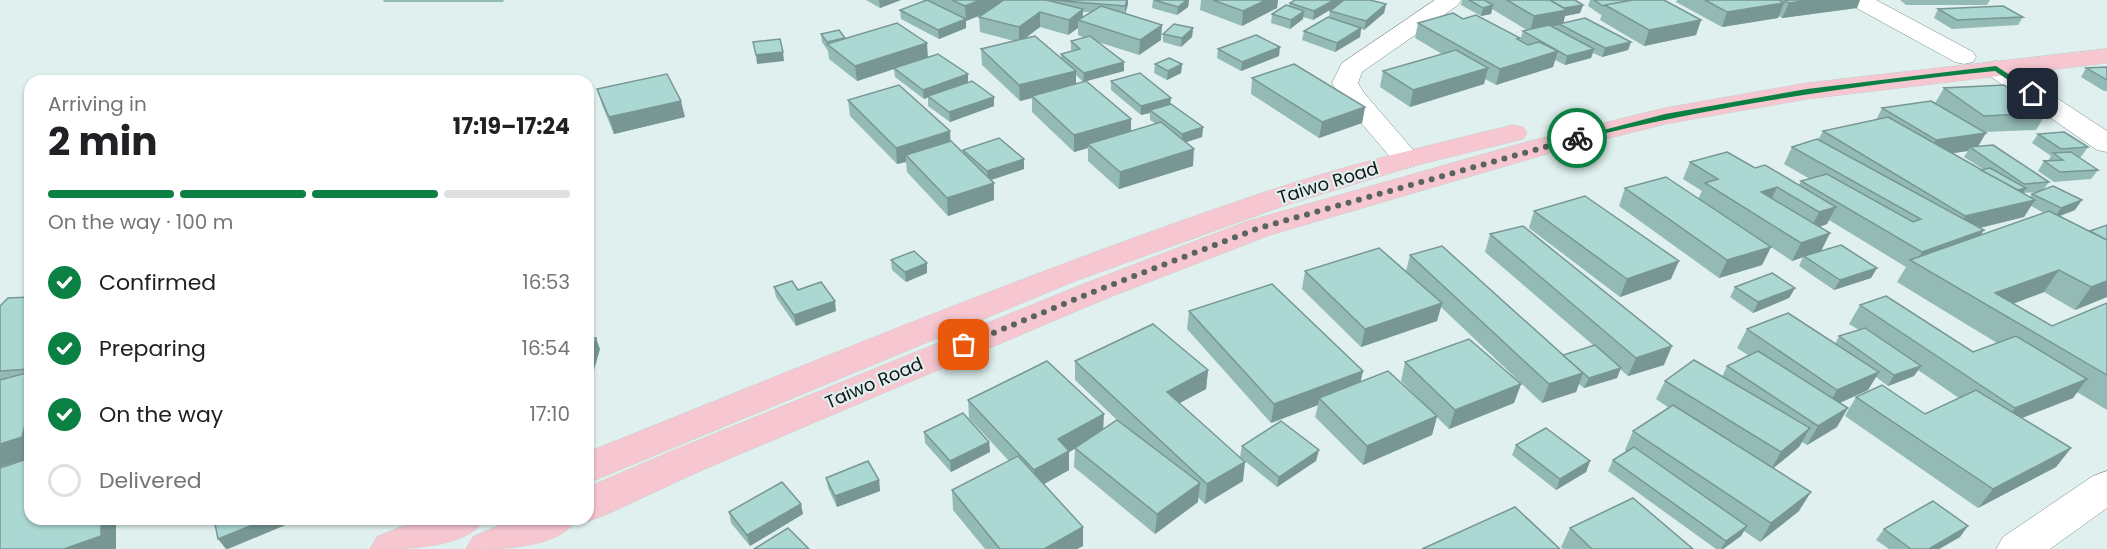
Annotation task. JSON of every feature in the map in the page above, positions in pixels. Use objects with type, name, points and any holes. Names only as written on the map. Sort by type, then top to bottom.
[{"type":"main road","name":"Taiwo Road","points":[[594,466],[1063,274],[1278,198],[1407,159],[1636,104],[1797,77],[2107,43]]},
{"type":"main road","name":"Taiwo Road","points":[[594,502],[697,456],[1082,297],[1259,228],[1540,147],[1665,116],[1807,92],[2107,56]]},
{"type":"main road","points":[[392,549],[450,525]]},
{"type":"main road","points":[[489,549],[543,525]]},
{"type":"street","points":[[1407,159],[1353,97],[1345,83],[1351,68],[1450,0]]},
{"type":"street","points":[[1859,0],[1964,57]]},
{"type":"street","points":[[1996,69],[2107,144]]},
{"type":"street","points":[[2018,549],[2107,487]]},
{"type":"building","points":[[927,0],[966,19],[938,30],[900,10]]},
{"type":"building","points":[[952,0],[980,0],[965,6]]},
{"type":"building","points":[[1004,0],[1046,0],[1083,9],[1069,20],[1040,12],[1019,27],[979,17]]},
{"type":"building","points":[[1050,0],[1127,0],[1125,6]]},
{"type":"building","points":[[1154,0],[1187,0],[1178,7]]},
{"type":"building","points":[[1213,0],[1266,0],[1243,11]]},
{"type":"building","points":[[1295,0],[1334,0],[1314,11],[1290,3]]},
{"type":"building","points":[[1344,0],[1370,0],[1386,4],[1366,21],[1330,11]]},
{"type":"building","points":[[1469,0],[1484,0],[1493,5],[1483,8]]},
{"type":"building","points":[[1507,0],[1550,0],[1567,10],[1534,16]]},
{"type":"building","points":[[1550,0],[1575,0],[1583,5],[1564,8]]},
{"type":"building","points":[[1594,0],[1633,0],[1603,6]]},
{"type":"building","points":[[1633,0],[1664,0],[1701,20],[1649,30],[1605,5]]},
{"type":"building","points":[[1705,0],[1779,0],[1784,3],[1727,12]]},
{"type":"building","points":[[1784,0],[1810,0],[1789,3]]},
{"type":"building","points":[[1286,5],[1304,11],[1291,20],[1272,14]]},
{"type":"building","points":[[1101,6],[1162,25],[1140,40],[1078,20]]},
{"type":"building","points":[[2003,6],[2023,17],[1957,20],[1938,9]]},
{"type":"building","points":[[1453,13],[1463,19],[1476,15],[1520,38],[1517,39],[1528,45],[1539,42],[1558,51],[1500,69],[1418,23]]},
{"type":"building","points":[[1328,17],[1361,28],[1337,43],[1304,31]]},
{"type":"building","points":[[1585,18],[1631,42],[1605,48],[1559,24]]},
{"type":"building","points":[[897,23],[927,43],[855,66],[827,44]]},
{"type":"building","points":[[1174,24],[1193,28],[1182,38],[1163,34]]},
{"type":"building","points":[[1549,25],[1594,49],[1567,56],[1523,31]]},
{"type":"building","points":[[839,30],[845,38],[827,42],[821,34]]},
{"type":"building","points":[[1256,35],[1280,47],[1242,62],[1218,49]]},
{"type":"building","points":[[1035,36],[1076,71],[1019,85],[981,49]]},
{"type":"building","points":[[1090,36],[1124,62],[1084,73],[1061,54],[1080,49],[1071,41]]},
{"type":"building","points":[[780,39],[783,52],[756,55],[753,42]]},
{"type":"building","points":[[1456,50],[1488,68],[1413,90],[1383,71]]},
{"type":"building","points":[[938,54],[968,74],[923,90],[894,68]]},
{"type":"building","points":[[1169,58],[1182,64],[1168,71],[1155,64]]},
{"type":"building","points":[[1294,64],[1365,107],[1322,122],[1252,78]]},
{"type":"building","points":[[2107,67],[2107,80],[2086,68]]},
{"type":"building","points":[[1140,73],[1171,98],[1141,106],[1111,81]]},
{"type":"building","points":[[667,74],[681,101],[609,117],[597,89]]},
{"type":"building","points":[[972,81],[994,97],[949,112],[928,96]]},
{"type":"building","points":[[1086,81],[1131,119],[1074,135],[1032,96]]},
{"type":"building","points":[[899,85],[950,131],[896,148],[848,100]]},
{"type":"building","points":[[2004,85],[2046,113],[1984,116],[1944,88]]},
{"type":"building","points":[[1931,101],[1986,133],[1936,140],[1882,108]]},
{"type":"building","points":[[1171,104],[1203,127],[1182,134],[1150,110]]},
{"type":"building","points":[[1888,117],[2035,200],[1965,216],[1823,131]]},
{"type":"building","points":[[1161,122],[1194,149],[1120,172],[1088,144]]},
{"type":"building","points":[[2064,132],[2088,147],[2061,149],[2038,134]]},
{"type":"building","points":[[999,138],[1024,159],[987,171],[963,150]]},
{"type":"building","points":[[1817,139],[1984,230],[1922,252],[1801,181],[1827,174],[1913,222],[1921,219],[1792,147]]},
{"type":"building","points":[[951,141],[994,183],[947,198],[906,155]]},
{"type":"building","points":[[1993,145],[2049,182],[2024,184],[1970,147]]},
{"type":"building","points":[[1727,152],[1755,168],[1765,165],[1836,207],[1819,212],[1777,187],[1761,192],[1830,233],[1801,243],[1705,183],[1718,179],[1690,162]]},
{"type":"building","points":[[2071,152],[2098,170],[2060,172],[2044,161],[2063,160],[2053,153]]},
{"type":"building","points":[[1990,168],[2026,188],[2018,190],[1981,170]]},
{"type":"building","points":[[1666,177],[1771,247],[1727,260],[1625,188]]},
{"type":"building","points":[[2053,186],[2082,200],[2061,208],[2032,194]]},
{"type":"building","points":[[1585,196],[1679,261],[1627,279],[1534,211]]},
{"type":"building","points":[[2049,211],[2107,240],[2107,281],[2091,287],[2059,270],[1995,293],[2052,326],[2107,303],[2107,375],[1910,260]]},
{"type":"building","points":[[2107,225],[2107,240],[2090,231]]},
{"type":"building","points":[[1523,226],[1672,346],[1636,358],[1490,234]]},
{"type":"building","points":[[1841,245],[1877,268],[1840,280],[1804,256]]},
{"type":"building","points":[[1442,246],[1583,373],[1549,384],[1410,255]]},
{"type":"building","points":[[1379,248],[1442,303],[1365,329],[1305,271]]},
{"type":"building","points":[[914,251],[927,263],[905,272],[891,260]]},
{"type":"building","points":[[1772,273],[1795,288],[1758,302],[1735,287]]},
{"type":"building","points":[[792,281],[798,290],[821,282],[835,301],[794,315],[774,287]]},
{"type":"building","points":[[1272,284],[1363,371],[1274,404],[1189,311]]},
{"type":"building","points":[[1886,296],[1973,352],[2016,336],[2087,379],[2015,408],[1860,305]]},
{"type":"building","points":[[24,297],[24,369],[0,371],[0,306],[8,298]]},
{"type":"building","points":[[1788,313],[1879,372],[1837,390],[1747,329]]},
{"type":"building","points":[[1153,324],[1208,370],[1167,392],[1245,462],[1207,484],[1075,361]]},
{"type":"building","points":[[1865,328],[1921,366],[1894,375],[1839,336]]},
{"type":"building","points":[[1469,339],[1521,384],[1455,410],[1405,362]]},
{"type":"building","points":[[1595,345],[1621,368],[1589,378],[1563,355]]},
{"type":"building","points":[[1758,351],[1848,408],[1818,426],[1727,366]]},
{"type":"building","points":[[1694,360],[1810,428],[1781,452],[1665,381]]},
{"type":"building","points":[[1047,361],[1104,414],[1058,439],[1069,451],[1034,470],[968,400]]},
{"type":"building","points":[[1388,371],[1437,416],[1367,446],[1319,398]]},
{"type":"building","points":[[24,374],[22,437],[0,444],[0,380]]},
{"type":"building","points":[[1882,385],[1925,414],[1976,390],[2071,448],[1993,489],[1856,397]]},
{"type":"building","points":[[1673,405],[1811,492],[1771,523],[1633,431]]},
{"type":"building","points":[[963,413],[989,442],[950,461],[924,432]]},
{"type":"building","points":[[1117,420],[1200,483],[1157,514],[1075,448]]},
{"type":"building","points":[[1281,421],[1319,450],[1279,477],[1242,446]]},
{"type":"building","points":[[1546,428],[1590,461],[1560,479],[1516,445]]},
{"type":"building","points":[[1634,447],[1747,526],[1726,541],[1613,460]]},
{"type":"building","points":[[1018,456],[1083,527],[1044,549],[1000,549],[952,490]]},
{"type":"building","points":[[24,460],[24,525],[101,525],[101,536],[64,549],[0,549],[0,468]]},
{"type":"building","points":[[868,461],[879,480],[835,496],[826,478]]},
{"type":"building","points":[[782,482],[801,504],[747,535],[729,512]]},
{"type":"building","points":[[1633,498],[1693,549],[1592,549],[1570,528]]},
{"type":"building","points":[[1933,501],[1968,526],[1929,549],[1911,549],[1884,529]]},
{"type":"building","points":[[1515,507],[1560,549],[1422,549]]},
{"type":"building","points":[[215,525],[252,525],[218,539]]},
{"type":"building","points":[[788,528],[809,549],[754,549]]},
{"type":"way so far","points":[[964,345],[1259,228],[1577,138]]},
{"type":"route","points":[[1577,138],[1665,116],[1807,92],[1976,70],[1996,69],[2033,94]]}]
